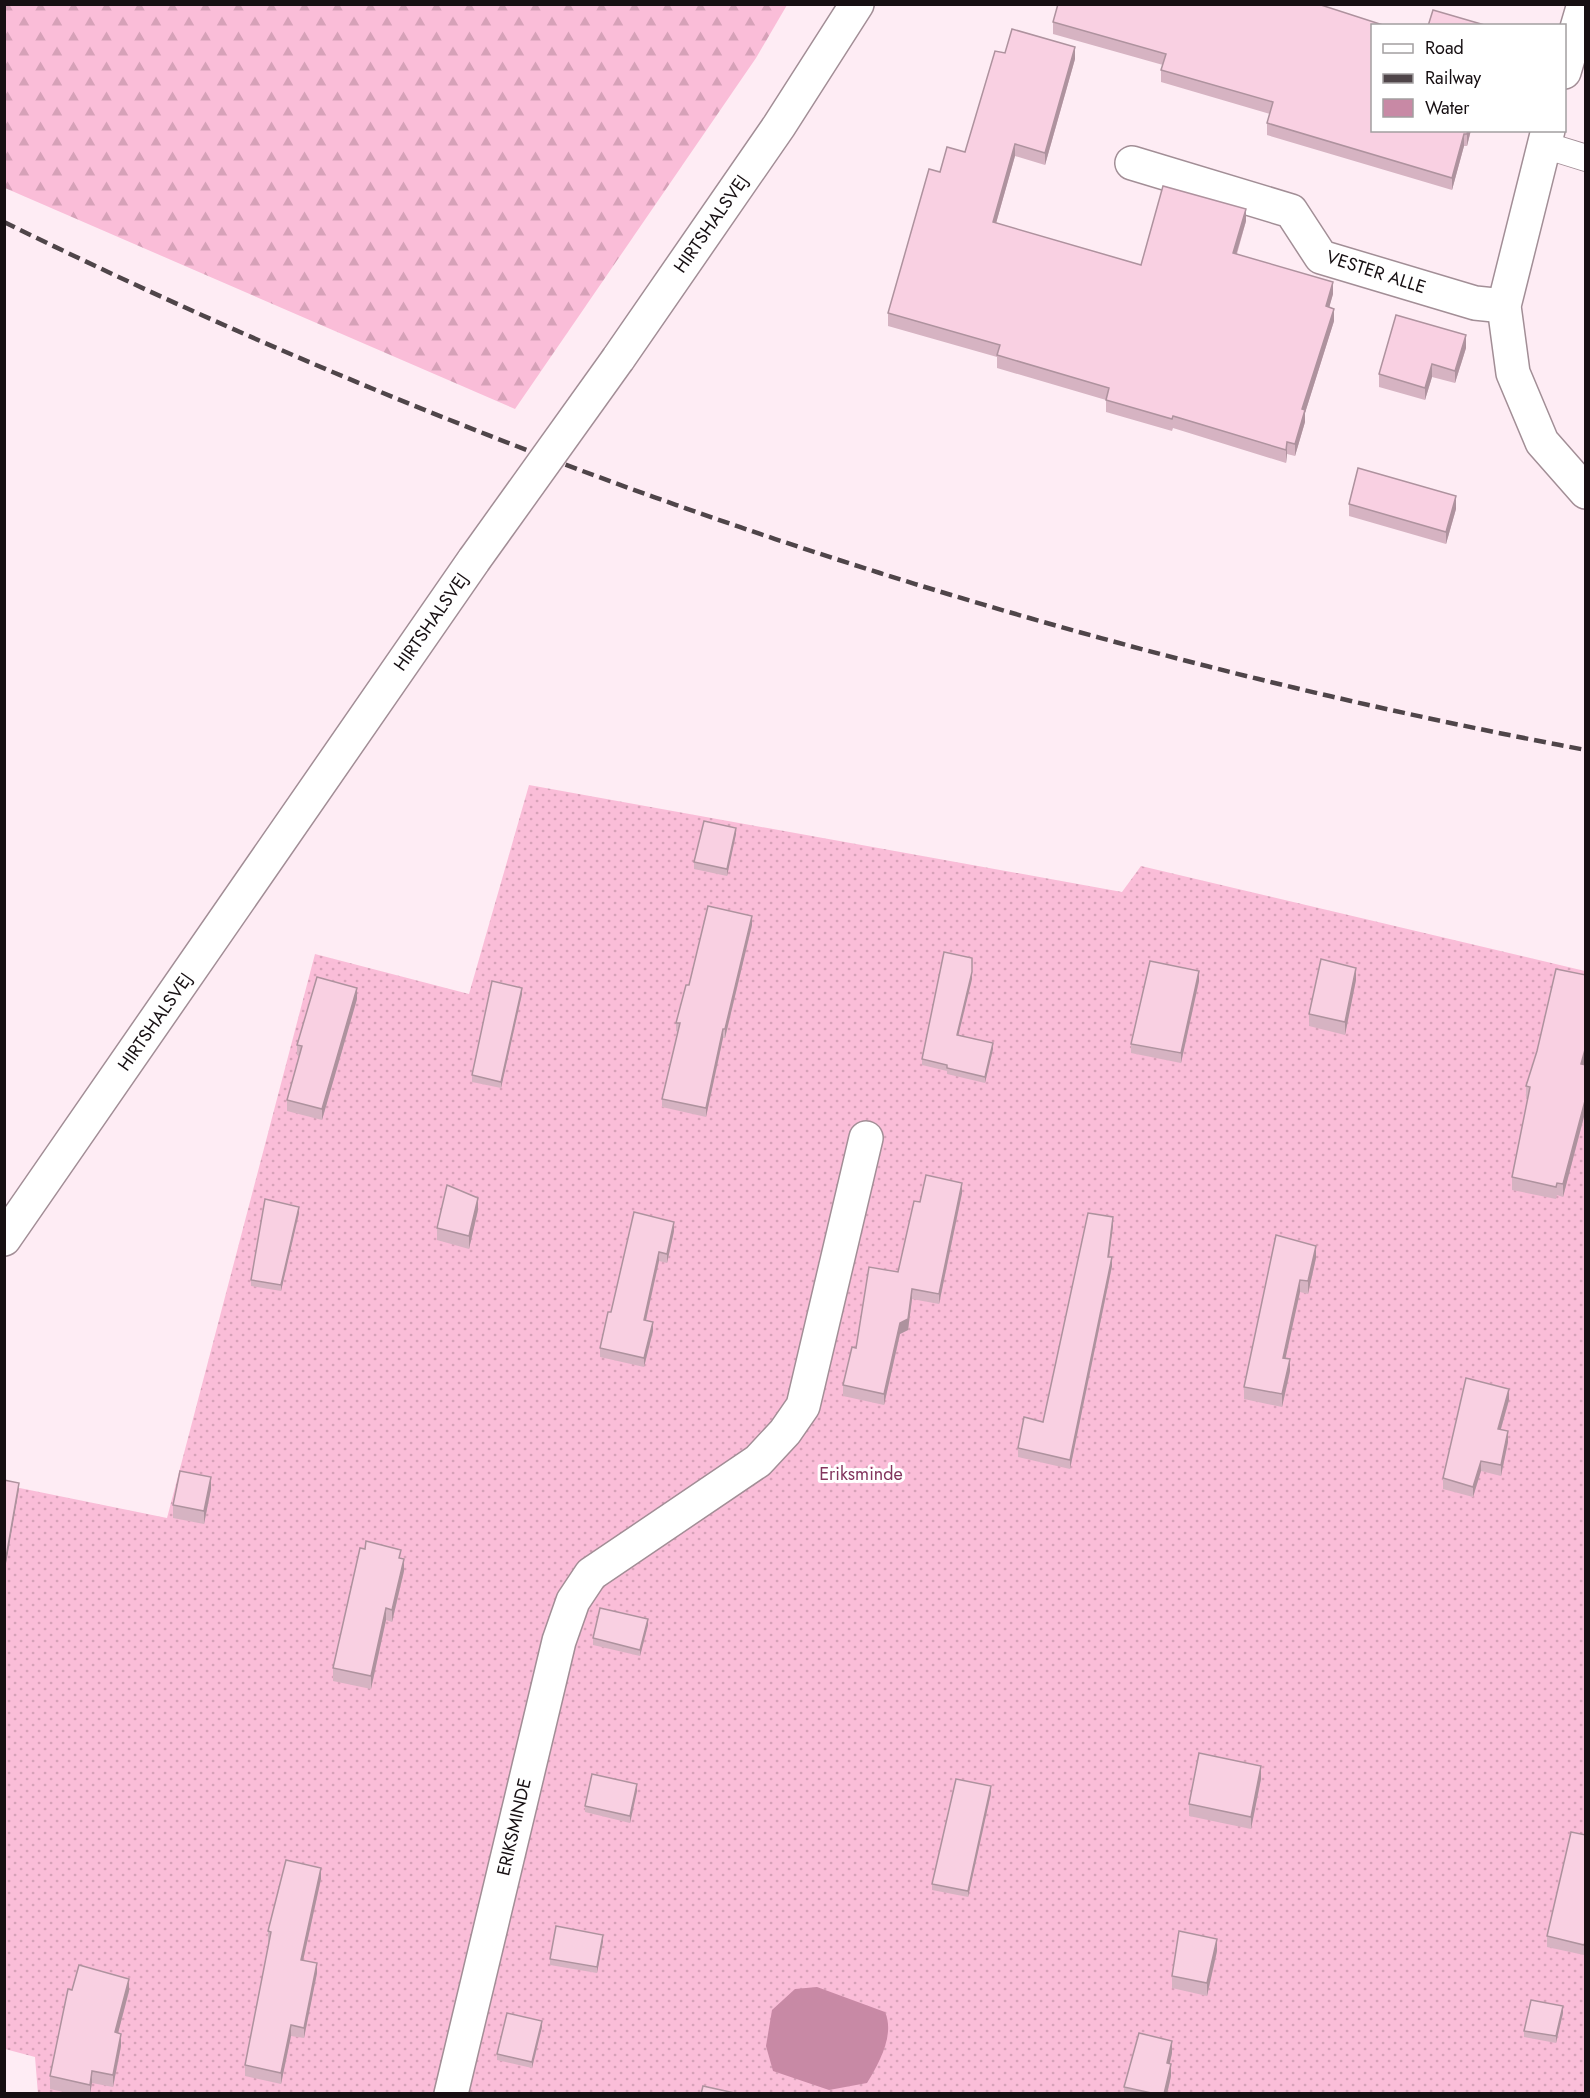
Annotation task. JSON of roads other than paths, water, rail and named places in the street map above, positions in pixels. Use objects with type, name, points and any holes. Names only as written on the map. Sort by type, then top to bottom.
[{"type":"street","name":"HIRTSHALSVEJ","points":[[4,1239],[474,560],[618,359],[779,126],[857,4]]},
{"type":"street","points":[[1566,65],[1584,4]]},
{"type":"street","points":[[1546,138],[1504,306],[1513,373],[1542,442],[1586,492]]},
{"type":"street","name":"VESTER ALLE","points":[[1131,163],[1291,211],[1321,257],[1475,303],[1504,306]]},
{"type":"street","name":"ERIKSMINDE","points":[[451,2094],[559,1641],[573,1601],[591,1574],[759,1461],[785,1432],[803,1406],[866,1138]]},
{"type":"lane","points":[[1546,138],[1586,158]]},
{"type":"water","points":[[817,1987],[885,2012],[888,2021],[887,2039],[881,2058],[867,2083],[829,2090],[773,2071],[766,2046],[772,2010],[795,1989]]},
{"type":"railway","points":[[4,222],[193,311],[385,394],[580,470],[777,540],[976,603],[1178,659],[1381,708],[1586,750]]},
{"type":"park label","name":"Eriksminde","points":[[861,1474]]}]
